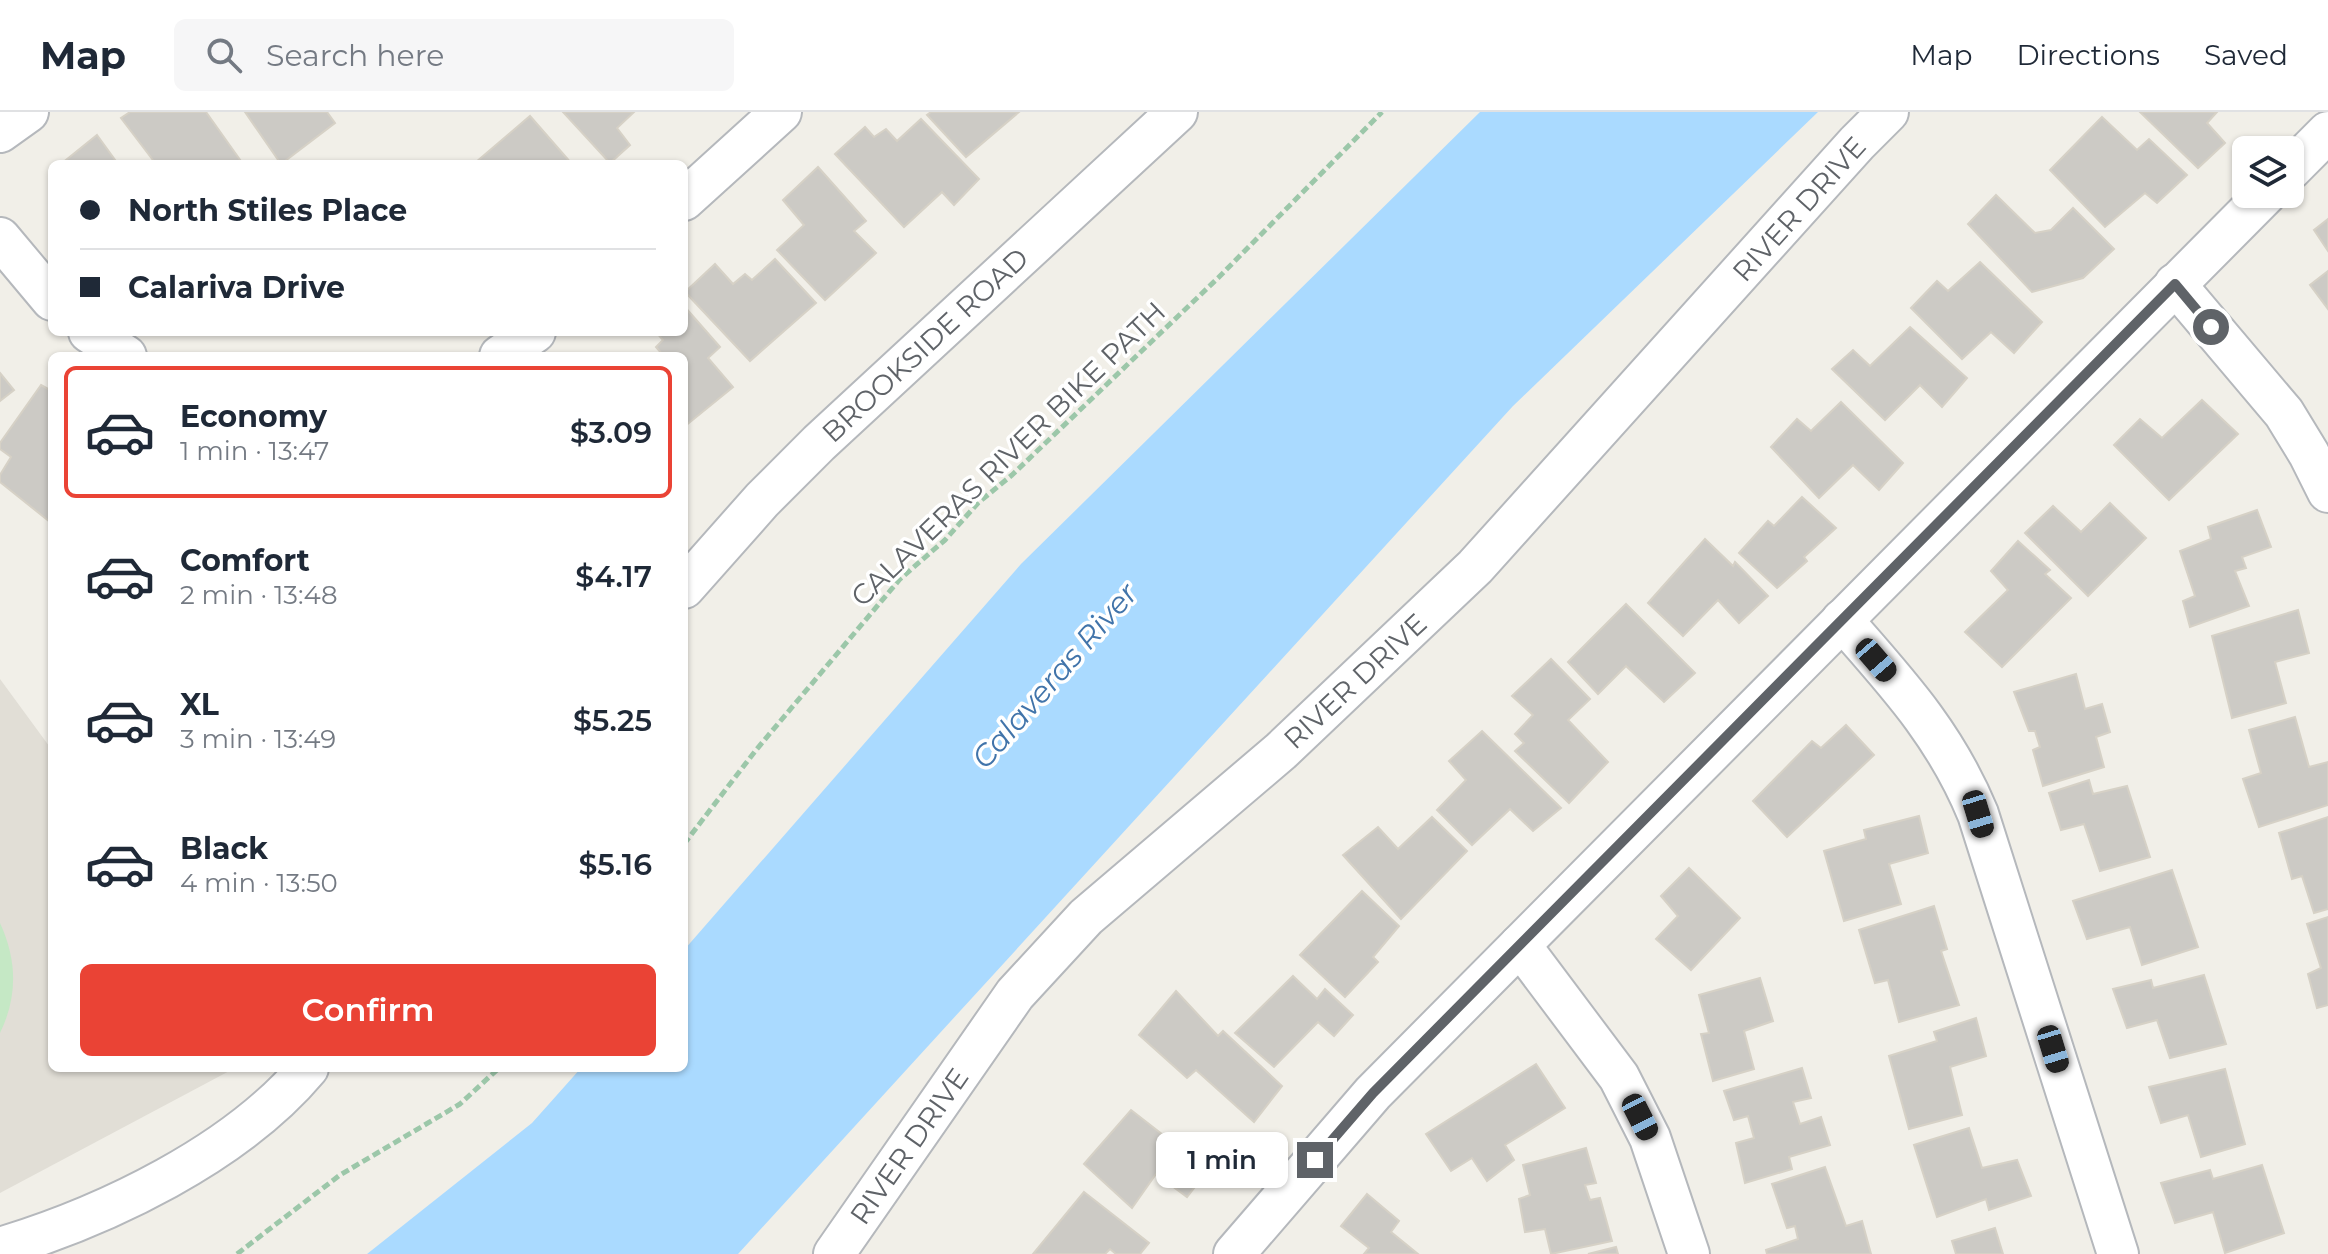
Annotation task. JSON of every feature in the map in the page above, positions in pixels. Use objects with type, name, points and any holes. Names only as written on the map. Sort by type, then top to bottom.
[{"type":"street","points":[[0,132],[28,112]]},
{"type":"street","points":[[688,196],[781,112]]},
{"type":"street","name":"BROOKSIDE ROAD","points":[[688,583],[762,500],[819,443],[1177,112]]},
{"type":"street","name":"RIVER DRIVE","points":[[834,1254],[1015,994],[1075,928],[1281,751],[1475,567],[1888,112]]},
{"type":"street","points":[[2304,156],[2328,132]]},
{"type":"street","points":[[1234,1254],[1373,1093],[2252,208]]},
{"type":"street","points":[[0,238],[48,295]]},
{"type":"street","points":[[2175,284],[2284,413],[2328,492]]},
{"type":"street","points":[[95,336],[120,352]]},
{"type":"street","points":[[506,352],[529,336]]},
{"type":"street","points":[[1842,620],[1911,700],[1962,776],[1978,814],[2118,1254]]},
{"type":"street","points":[[1520,945],[1619,1077],[1650,1138],[1689,1254]]},
{"type":"street","points":[[0,1248],[64,1227],[137,1194],[191,1163],[239,1130],[292,1087],[305,1072]]},
{"type":"path","name":"CALAVERAS RIVER BIKE PATH","points":[[688,839],[756,750],[900,579],[945,540],[978,503],[1012,475],[1218,278],[1382,112]]},
{"type":"path","points":[[237,1254],[340,1175],[460,1104],[495,1072]]},
{"type":"shaded area","points":[[0,679],[48,745],[48,1072],[227,1072],[0,1193]]},
{"type":"green space","points":[[0,923],[10,951],[13,978],[10,1005],[0,1033]]},
{"type":"water","name":"Calaveras River","points":[[1480,112],[1818,112],[1513,406],[738,1254],[367,1254],[532,1123],[577,1072],[688,1072],[688,945],[1021,564]]},
{"type":"building","points":[[130,112],[206,112],[240,160],[153,160],[121,118]]},
{"type":"building","points":[[245,112],[327,112],[335,123],[286,160],[278,160]]},
{"type":"building","points":[[563,112],[634,112],[617,128],[630,145],[613,160],[607,160]]},
{"type":"building","points":[[931,112],[1019,112],[966,157],[927,115]]},
{"type":"building","points":[[2140,112],[2217,112],[2207,123],[2225,143],[2198,168]]},
{"type":"building","points":[[530,116],[568,160],[478,160]]},
{"type":"building","points":[[2102,117],[2137,150],[2149,139],[2187,175],[2157,203],[2145,193],[2105,227],[2050,170]]},
{"type":"building","points":[[921,119],[979,179],[954,205],[942,192],[904,227],[835,154],[865,127],[874,137],[886,129],[897,141]]},
{"type":"building","points":[[97,135],[115,160],[66,160]]},
{"type":"building","points":[[818,167],[866,221],[854,231],[876,253],[825,300],[777,250],[804,225],[783,200]]},
{"type":"building","points":[[1996,195],[2035,233],[2051,230],[2073,208],[2114,249],[2083,278],[2032,292],[1968,224]]},
{"type":"building","points":[[2328,219],[2328,251],[2314,230]]},
{"type":"building","points":[[775,259],[816,303],[750,361],[688,295],[688,289],[715,264],[733,284],[745,274],[752,280]]},
{"type":"building","points":[[1980,262],[2042,322],[2014,353],[1991,332],[1962,359],[1911,308],[1937,281],[1948,291]]},
{"type":"building","points":[[2328,271],[2328,309],[2310,285]]},
{"type":"building","points":[[688,311],[720,347],[708,358],[733,387],[688,424],[688,352],[660,352],[656,347],[663,340],[660,336],[688,336]]},
{"type":"building","points":[[1910,327],[1967,378],[1942,407],[1920,385],[1885,420],[1832,369],[1853,350],[1870,366]]},
{"type":"building","points":[[0,373],[14,390],[0,401]]},
{"type":"building","points":[[41,385],[48,389],[48,520],[0,482],[0,475],[11,457],[0,449],[0,443]]},
{"type":"building","points":[[2202,400],[2238,434],[2169,500],[2114,445],[2140,419],[2162,438]]},
{"type":"building","points":[[1841,402],[1903,463],[1879,490],[1853,465],[1819,498],[1771,447],[1797,419],[1811,431]]},
{"type":"building","points":[[1802,497],[1836,528],[1804,557],[1807,561],[1777,588],[1739,553],[1768,521],[1774,526]]},
{"type":"building","points":[[2110,503],[2146,538],[2088,596],[2025,533],[2053,506],[2081,532]]},
{"type":"building","points":[[2257,510],[2271,547],[2242,557],[2246,568],[2235,571],[2249,606],[2190,627],[2183,601],[2195,596],[2180,551],[2211,539],[2208,527]]},
{"type":"building","points":[[1705,539],[1733,566],[1735,562],[1768,596],[1739,623],[1718,600],[1683,636],[1648,603]]},
{"type":"building","points":[[2018,541],[2050,570],[2045,574],[2071,598],[2002,667],[1965,632],[2008,590],[1991,571]]},
{"type":"building","points":[[1626,604],[1695,673],[1664,702],[1626,666],[1598,694],[1568,662]]},
{"type":"building","points":[[2298,610],[2309,653],[2275,662],[2286,703],[2232,718],[2212,636]]},
{"type":"building","points":[[1551,659],[1590,699],[1568,720],[1608,762],[1569,803],[1515,751],[1524,743],[1515,734],[1533,715],[1512,696]]},
{"type":"building","points":[[2076,674],[2085,709],[2102,704],[2110,732],[2096,737],[2104,767],[2043,786],[2033,750],[2040,747],[2035,731],[2029,731],[2014,692]]},
{"type":"building","points":[[2295,717],[2309,767],[2328,762],[2328,805],[2259,827],[2243,779],[2261,773],[2249,730]]},
{"type":"building","points":[[1846,725],[1874,755],[1787,837],[1753,801],[1812,741],[1821,748]]},
{"type":"building","points":[[1482,731],[1561,808],[1533,831],[1510,809],[1472,845],[1437,810],[1466,780],[1449,761]]},
{"type":"building","points":[[2089,780],[2093,794],[2127,786],[2150,857],[2100,871],[2084,824],[2061,830],[2049,793]]},
{"type":"building","points":[[1919,816],[1928,853],[1889,864],[1901,904],[1844,921],[1824,851],[1866,839],[1864,830]]},
{"type":"building","points":[[1432,817],[1467,851],[1401,919],[1343,855],[1378,827],[1398,849]]},
{"type":"building","points":[[2328,817],[2328,909],[2314,913],[2302,876],[2292,879],[2279,833]]},
{"type":"building","points":[[1689,868],[1740,918],[1691,970],[1656,939],[1678,916],[1661,896]]},
{"type":"building","points":[[2172,870],[2198,947],[2142,965],[2130,927],[2087,939],[2073,901]]},
{"type":"building","points":[[1362,891],[1399,926],[1373,957],[1378,962],[1345,997],[1300,955]]},
{"type":"building","points":[[1934,906],[1947,949],[1941,951],[1959,1005],[1899,1022],[1888,980],[1875,983],[1859,930]]},
{"type":"building","points":[[2328,917],[2328,1005],[2317,1008],[2308,974],[2321,968],[2307,924]]},
{"type":"building","points":[[2204,975],[2226,1044],[2170,1058],[2157,1020],[2127,1028],[2113,989],[2151,980],[2153,988]]},
{"type":"building","points":[[1293,976],[1317,999],[1325,989],[1353,1015],[1334,1036],[1318,1022],[1274,1067],[1235,1033]]},
{"type":"building","points":[[1760,978],[1773,1021],[1744,1031],[1754,1069],[1713,1081],[1701,1034],[1709,1033],[1699,995]]},
{"type":"building","points":[[1176,991],[1218,1036],[1223,1031],[1282,1086],[1254,1122],[1196,1070],[1187,1078],[1139,1035]]},
{"type":"building","points":[[1976,1018],[1986,1056],[1950,1067],[1962,1115],[1909,1129],[1889,1056],[1937,1041],[1934,1032]]},
{"type":"building","points":[[1536,1064],[1565,1108],[1505,1145],[1514,1160],[1487,1181],[1472,1158],[1451,1171],[1426,1134]]},
{"type":"building","points":[[1802,1068],[1811,1098],[1793,1102],[1800,1124],[1821,1117],[1830,1145],[1789,1157],[1792,1169],[1745,1183],[1736,1143],[1754,1138],[1748,1116],[1734,1120],[1724,1091]]},
{"type":"building","points":[[2225,1069],[2245,1144],[2201,1157],[2188,1115],[2161,1123],[2149,1087]]},
{"type":"building","points":[[1131,1110],[1208,1170],[1187,1197],[1156,1174],[1132,1208],[1084,1164]]},
{"type":"building","points":[[1969,1128],[1982,1168],[2017,1160],[2031,1196],[1989,1210],[1986,1199],[1937,1217],[1914,1145]]},
{"type":"building","points":[[1586,1148],[1596,1183],[1585,1185],[1590,1200],[1600,1198],[1612,1241],[1551,1254],[1545,1229],[1525,1232],[1519,1199],[1530,1195],[1523,1165]]},
{"type":"building","points":[[2262,1165],[2284,1233],[2225,1253],[2213,1212],[2175,1223],[2161,1183],[2210,1170],[2213,1179]]},
{"type":"building","points":[[1825,1167],[1846,1226],[1862,1221],[1871,1254],[1767,1254],[1766,1250],[1798,1239],[1795,1226],[1787,1228],[1772,1184]]},
{"type":"building","points":[[1084,1192],[1149,1243],[1140,1254],[1116,1254],[1110,1249],[1105,1254],[1033,1254]]},
{"type":"building","points":[[1367,1194],[1399,1221],[1391,1232],[1418,1254],[1364,1254],[1369,1248],[1341,1226]]},
{"type":"building","points":[[1995,1228],[2003,1254],[1956,1254],[1952,1241]]},
{"type":"building","points":[[1616,1247],[1618,1254],[1588,1254]]},
{"type":"route","points":[[1315,1160],[1373,1093],[2175,284],[2211,327]]}]
